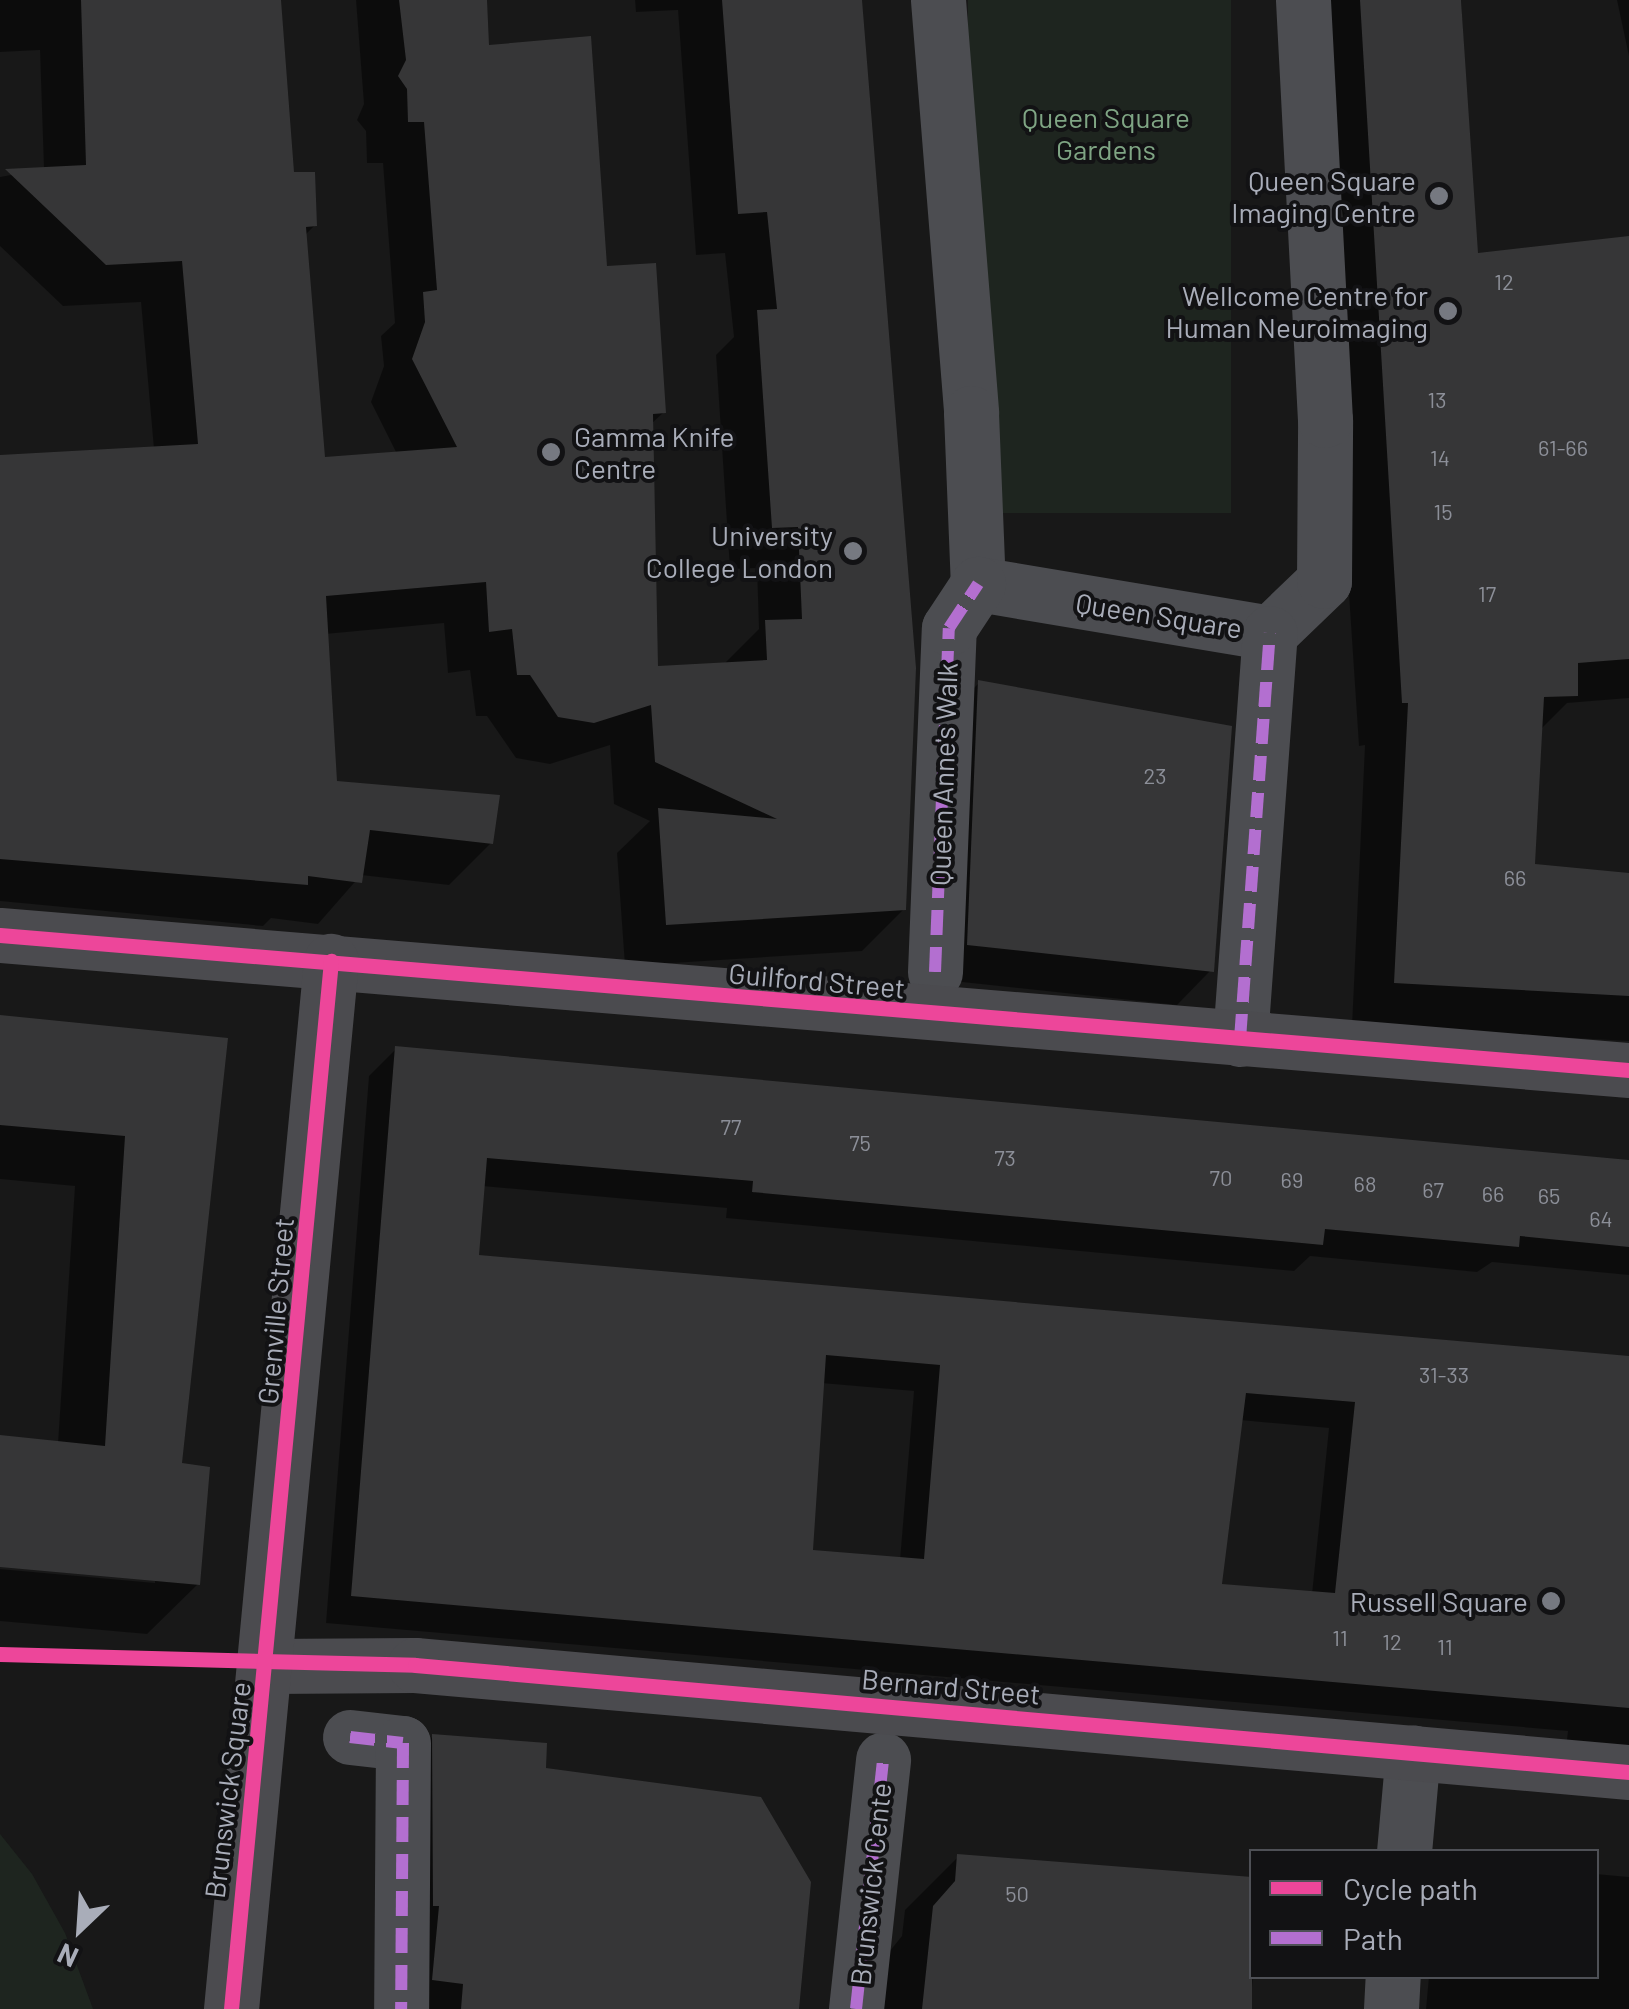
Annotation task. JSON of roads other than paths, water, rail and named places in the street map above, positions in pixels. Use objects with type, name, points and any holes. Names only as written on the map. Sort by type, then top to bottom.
[{"type":"main road","name":"Guilford Street","points":[[0,936],[331,960],[1629,1070]]},
{"type":"main road","name":"Grenville Street","points":[[268,1666],[331,960]]},
{"type":"main road","name":"Bernard Street","points":[[268,1666],[415,1665],[1629,1772]]},
{"type":"main road","name":"Brunswick Square","points":[[232,2009],[233,1945],[268,1666]]},
{"type":"street","points":[[938,0],[971,412],[978,584]]},
{"type":"street","name":"Queen Square","points":[[978,584],[1270,633],[1324,581],[1325,420],[1304,0]]},
{"type":"street","name":"Queen Anne's Walk","points":[[934,972],[949,628],[978,584]]},
{"type":"street","points":[[1240,1039],[1270,633]]},
{"type":"street","points":[[350,1737],[403,1743],[401,2009]]},
{"type":"street","points":[[1404,1849],[1413,1752]]},
{"type":"street","name":"Brunswick Cente","points":[[856,2009],[883,1759]]},
{"type":"street","points":[[1390,2009],[1394,1979]]},
{"type":"place","name":"Queen Square Imaging Centre","points":[[1439,196]]},
{"type":"place","name":"Wellcome Centre for Human Neuroimaging","points":[[1448,311]]},
{"type":"place","name":"Gamma Knife Centre","points":[[551,452]]},
{"type":"place","name":"University College London","points":[[853,551]]},
{"type":"place","name":"Russell Square","points":[[1551,1601]]},
{"type":"park label","name":"Queen Square Gardens","points":[[1106,133]]}]
